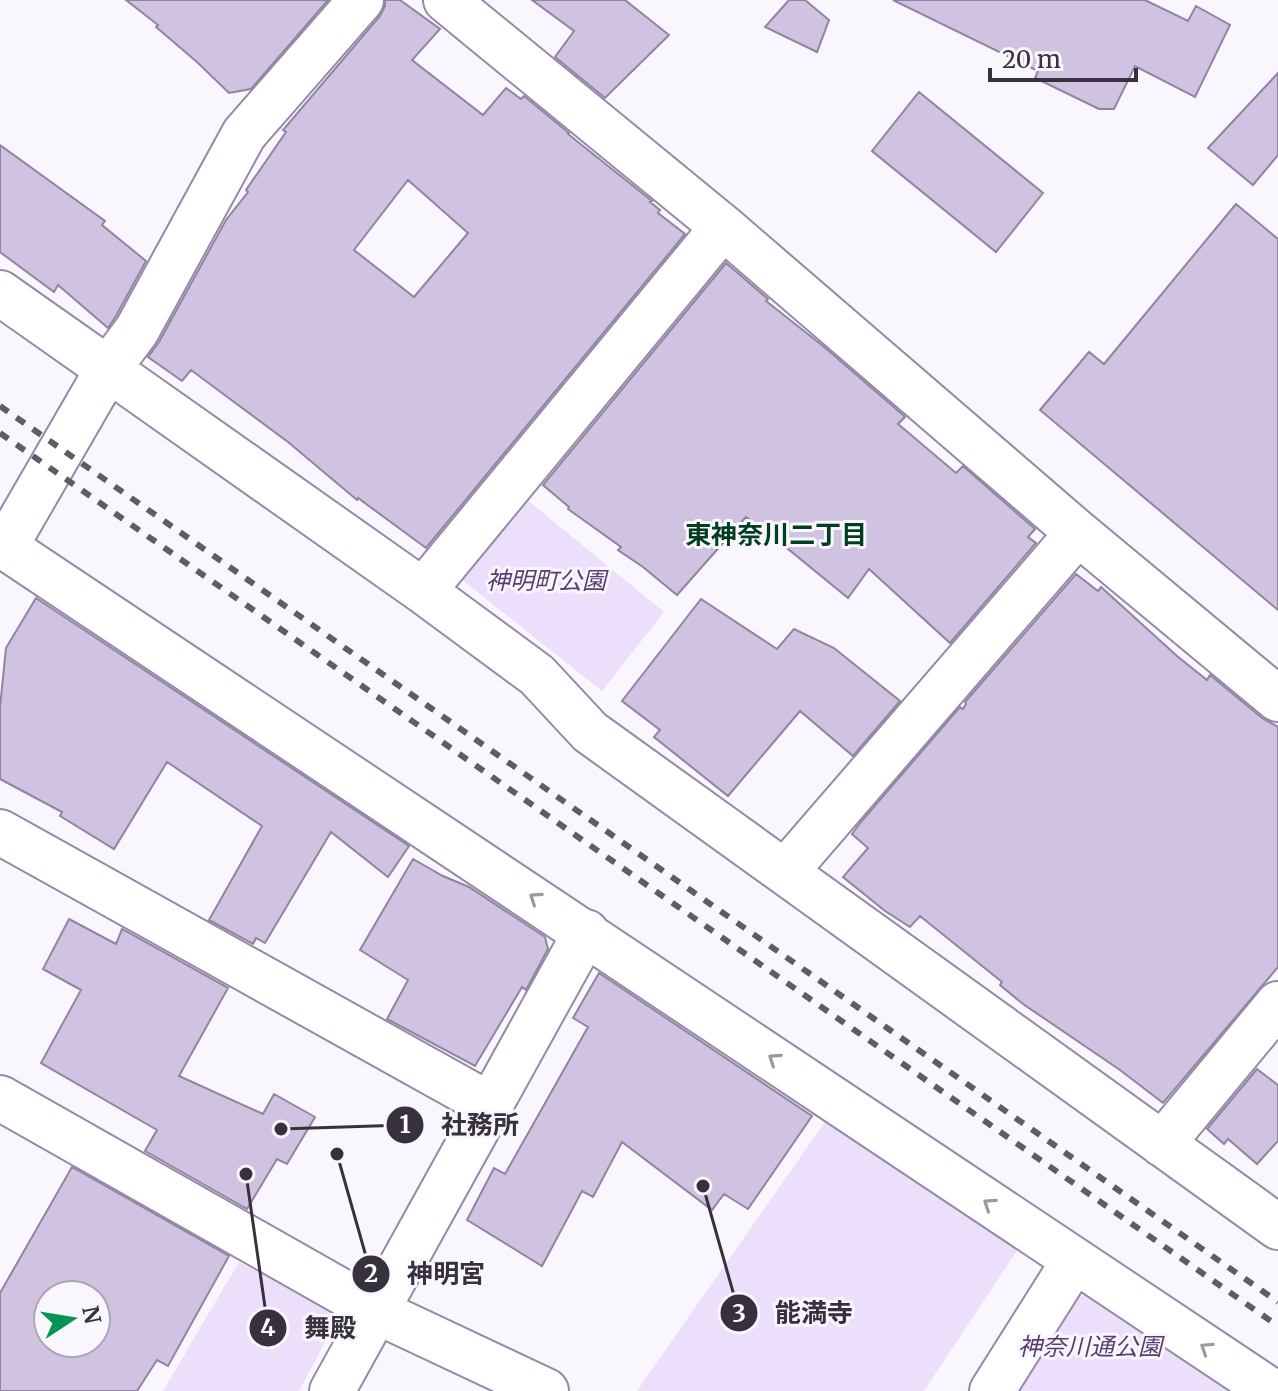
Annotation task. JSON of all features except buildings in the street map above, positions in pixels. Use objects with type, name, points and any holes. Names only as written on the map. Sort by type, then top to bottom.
[{"type":"street","points":[[361,0],[244,134],[143,321],[108,369],[2,554],[586,932],[1271,1391]]},
{"type":"street","points":[[446,0],[723,227],[1078,533],[1278,699]]},
{"type":"street","points":[[423,591],[723,227]]},
{"type":"street","points":[[0,293],[423,591],[537,675],[590,732],[1278,1227]]},
{"type":"street","points":[[785,872],[1078,533]]},
{"type":"street","points":[[0,832],[490,1105]]},
{"type":"street","points":[[332,1391],[586,932]]},
{"type":"street","points":[[1162,1144],[1278,1004]]},
{"type":"street","points":[[0,1098],[376,1311],[546,1391]]},
{"type":"street","points":[[992,1391],[1074,1261]]},
{"type":"green space","name":"神明町公園","points":[[526,499],[664,612],[602,691],[461,579]]},
{"type":"green space","points":[[829,1116],[1020,1246],[924,1391],[637,1391]]},
{"type":"green space","points":[[239,1262],[339,1316],[299,1391],[163,1391]]},
{"type":"green space","name":"神奈川通公園","points":[[1093,1293],[1246,1391],[1009,1391],[1067,1300]]},
{"type":"railway","points":[[0,406],[1278,1302]]},
{"type":"railway","points":[[0,433],[1278,1326]]},
{"type":"place","name":"社務所","points":[[281,1129]]},
{"type":"place","name":"神明宮","points":[[337,1154]]},
{"type":"place","name":"舞殿","points":[[246,1174]]},
{"type":"place","name":"能満寺","points":[[703,1186]]},
{"type":"district","name":"東神奈川二丁目","points":[[776,535]]}]
